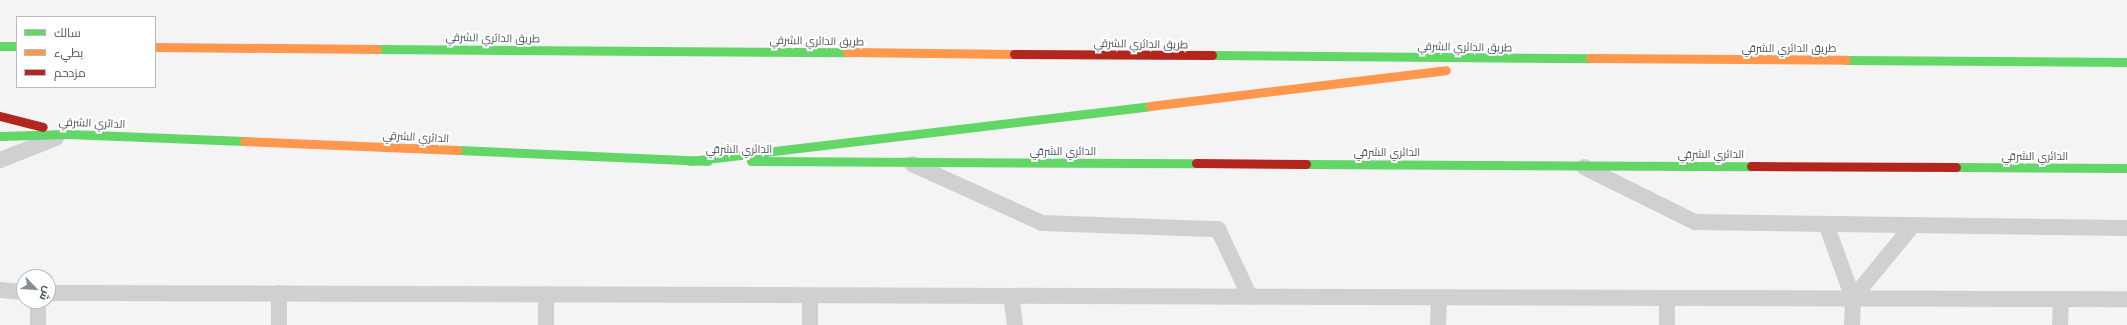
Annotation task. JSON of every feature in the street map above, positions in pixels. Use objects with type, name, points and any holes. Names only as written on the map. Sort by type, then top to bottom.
[{"type":"main road","points":[[0,46],[16,46]]},
{"type":"main road","name":"طريق الدائري الشرقي","points":[[156,47],[1535,60],[2127,62]]},
{"type":"main road","points":[[690,161],[1535,60]]},
{"type":"main road","points":[[0,116],[68,134]]},
{"type":"main road","name":"الدائري الشرقي","points":[[0,136],[68,134],[690,161],[2127,168]]},
{"type":"lane","points":[[0,160],[68,134]]},
{"type":"lane","points":[[907,162],[1042,223],[1218,229],[1250,297]]},
{"type":"lane","points":[[1581,165],[1695,222],[2127,228]]},
{"type":"lane","points":[[1826,224],[1853,298],[1852,325]]},
{"type":"lane","points":[[1853,298],[1913,225]]},
{"type":"lane","points":[[0,290],[16,291]]},
{"type":"lane","points":[[56,293],[2127,300]]},
{"type":"lane","points":[[279,293],[279,325]]},
{"type":"lane","points":[[546,294],[546,325]]},
{"type":"lane","points":[[810,296],[810,325]]},
{"type":"lane","points":[[1011,296],[1015,325]]},
{"type":"lane","points":[[1438,325],[1439,297]]},
{"type":"lane","points":[[1667,325],[1668,298]]},
{"type":"lane","points":[[2060,325],[2061,299]]},
{"type":"lane","points":[[38,309],[38,325]]},
{"type":"traffic: fast","points":[[0,46],[16,46]]},
{"type":"traffic: fast","points":[[377,49],[847,52]]},
{"type":"traffic: fast","points":[[1212,55],[1590,58]]},
{"type":"traffic: fast","points":[[1846,60],[2127,62]]},
{"type":"traffic: fast","points":[[690,161],[1150,106]]},
{"type":"traffic: fast","points":[[0,136],[68,134],[244,141]]},
{"type":"traffic: fast","points":[[458,150],[708,161]]},
{"type":"traffic: fast","points":[[751,161],[1196,163]]},
{"type":"traffic: fast","points":[[1306,164],[1751,166]]},
{"type":"traffic: fast","points":[[1956,167],[2127,168]]},
{"type":"traffic: slow","points":[[156,47],[377,49]]},
{"type":"traffic: slow","points":[[847,52],[1014,54]]},
{"type":"traffic: slow","points":[[1590,58],[1846,60]]},
{"type":"traffic: slow","points":[[1150,106],[1446,70]]},
{"type":"traffic: slow","points":[[244,141],[458,150]]},
{"type":"traffic: jam","points":[[1014,54],[1212,55]]},
{"type":"traffic: jam","points":[[0,116],[43,127]]},
{"type":"traffic: jam","points":[[1196,163],[1306,164]]},
{"type":"traffic: jam","points":[[1751,166],[1956,167]]}]
